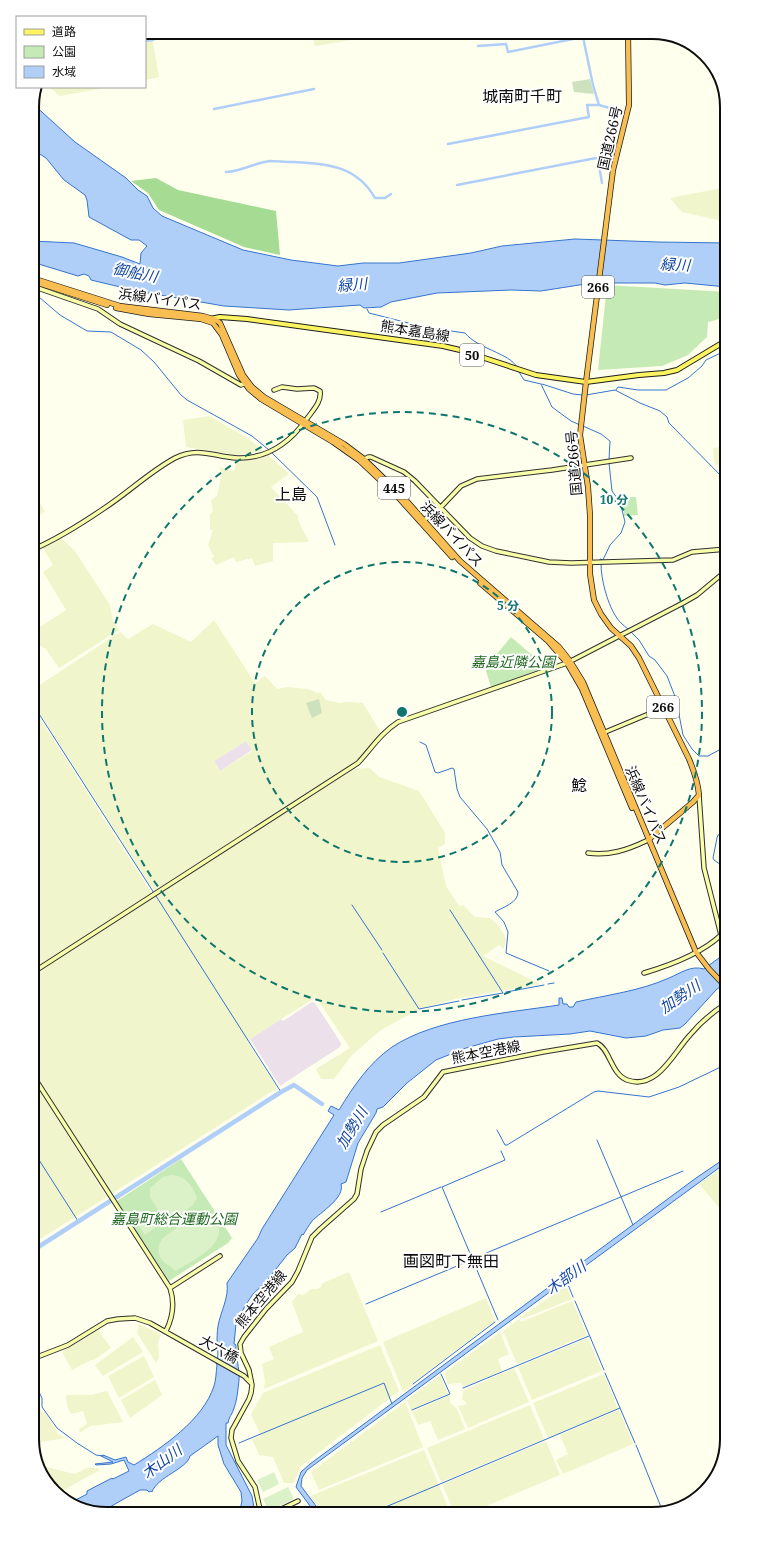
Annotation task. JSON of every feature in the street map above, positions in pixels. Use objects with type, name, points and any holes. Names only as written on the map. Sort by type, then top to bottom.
[{"type":"highway","name":"国道266号","points":[[628,39],[629,105],[616,158],[586,376],[580,435],[590,515],[590,574],[594,600],[601,614],[611,628],[636,653],[696,776],[699,795]]},
{"type":"highway","name":"浜線バイパス","points":[[39,280],[120,306],[203,316],[210,319],[218,329],[239,375],[262,399],[356,452],[362,460],[404,498],[422,522],[460,561],[549,637],[583,682],[602,733],[695,950],[720,981]]},
{"type":"highway","name":"浜線バイパス","points":[[39,283],[122,310],[210,319]]},
{"type":"highway","points":[[647,840],[699,795]]},
{"type":"main road","name":"熊本嘉島線","points":[[210,319],[220,317],[247,318],[443,346],[460,350],[536,375],[586,382],[664,373],[677,370],[720,344]]},
{"type":"street","points":[[39,288],[92,306],[120,324],[199,361],[241,386],[247,384]]},
{"type":"street","points":[[39,546],[66,532],[103,509],[148,476],[182,455],[202,452],[237,458],[257,456],[269,452],[286,442],[304,422],[319,400],[320,391],[314,388],[282,387],[274,390]]},
{"type":"street","points":[[362,460],[372,457],[404,472],[416,481],[470,538],[482,546],[496,551],[549,562],[590,563],[673,560],[692,552],[720,550]]},
{"type":"street","points":[[422,522],[441,507],[459,488],[477,479],[552,470],[631,458]]},
{"type":"street","points":[[39,969],[358,764],[383,733],[398,722],[569,662],[684,603],[697,595],[720,576]]},
{"type":"street","points":[[602,733],[663,708]]},
{"type":"street","points":[[699,795],[704,868],[720,931]]},
{"type":"street","points":[[588,853],[614,853],[624,851],[647,840]]},
{"type":"street","points":[[644,973],[665,966],[720,936]]},
{"type":"street","name":"熊本空港線","points":[[260,1507],[255,1487],[238,1461],[231,1438],[232,1430],[249,1398],[252,1385],[249,1370],[243,1359],[240,1347],[241,1341],[266,1308],[292,1282],[312,1238],[326,1223],[351,1203],[357,1194],[364,1160],[371,1140],[382,1125],[424,1097],[444,1072],[543,1052],[597,1043],[602,1047],[621,1076],[629,1081],[643,1081],[656,1076],[693,1031],[720,1009]]},
{"type":"street","points":[[39,1085],[170,1288],[173,1300],[172,1311],[166,1331]]},
{"type":"street","points":[[170,1288],[220,1256]]},
{"type":"street","name":"大六橋","points":[[39,1356],[57,1350],[107,1321],[129,1318],[144,1320],[166,1331],[229,1368],[244,1374]]},
{"type":"street","points":[[243,1359],[246,1368],[246,1372],[244,1374]]},
{"type":"street","points":[[244,1374],[247,1374],[249,1370]]},
{"type":"street","points":[[244,1374],[252,1385]]},
{"type":"street","points":[[286,1507],[298,1501]]},
{"type":"shaded area","points":[[246,741],[252,750],[220,771],[214,761]]},
{"type":"shaded area","points":[[312,1002],[315,1003],[341,1043],[340,1047],[280,1086],[250,1039],[281,1019],[283,1021]]},
{"type":"green space","points":[[146,39],[152,39],[159,77],[146,80]]},
{"type":"green space","points":[[314,39],[356,39],[315,46]]},
{"type":"green space","points":[[590,79],[594,94],[574,92],[572,82]]},
{"type":"green space","points":[[50,88],[104,88],[60,96]]},
{"type":"green space","points":[[156,178],[178,190],[276,211],[280,255],[244,247],[159,210],[148,193],[131,181]]},
{"type":"green space","points":[[720,188],[720,220],[682,212],[670,198]]},
{"type":"green space","points":[[607,285],[720,292],[720,319],[708,322],[707,337],[688,355],[662,366],[598,370]]},
{"type":"green space","points":[[209,416],[246,437],[263,450],[249,454],[237,455],[186,447],[183,420]]},
{"type":"green space","points":[[720,447],[720,465],[716,465],[714,462],[713,448]]},
{"type":"green space","points":[[268,455],[289,474],[271,487],[298,516],[298,520],[309,542],[273,543],[273,561],[255,566],[252,558],[236,562],[234,557],[216,565],[211,558],[214,557],[208,545],[213,530],[210,530],[210,514],[213,511],[211,500],[217,496],[222,473],[219,467],[234,471],[237,461],[255,459]]},
{"type":"green space","points":[[623,497],[636,497],[638,515],[624,516]]},
{"type":"green space","points":[[39,500],[45,512],[39,516]]},
{"type":"green space","points":[[61,538],[75,551],[110,605],[113,621],[119,630],[59,668],[46,649],[39,645],[39,627],[66,610],[43,572],[53,565],[43,548]]},
{"type":"green space","points":[[214,620],[255,683],[265,676],[277,689],[287,687],[308,689],[317,693],[320,692],[326,700],[340,703],[363,703],[381,733],[364,754],[351,766],[155,893],[39,712],[39,685],[120,632],[128,639],[153,624],[191,642]],"holes":[[[246,741],[252,751],[220,771],[214,761]]]},
{"type":"green space","name":"嘉島近隣公園","points":[[511,637],[538,660],[544,668],[491,687],[485,668]]},
{"type":"green space","points":[[319,699],[322,713],[312,718],[306,703]]},
{"type":"green space","points":[[39,717],[152,894],[39,966]]},
{"type":"green space","points":[[370,768],[379,777],[419,791],[445,833],[445,844],[438,848],[446,886],[459,906],[463,905],[475,917],[490,918],[498,925],[506,938],[504,949],[499,945],[483,956],[540,984],[455,999],[419,1009],[381,1030],[352,1055],[334,1079],[321,1079],[316,1069],[350,1048],[316,997],[247,1041],[277,1088],[111,1194],[39,1080],[39,971],[353,769]]},
{"type":"green space","points":[[39,1090],[107,1197],[39,1240]]},
{"type":"green space","name":"嘉島町総合運動公園","points":[[181,1159],[232,1238],[228,1243],[169,1281],[117,1201]]},
{"type":"green space","points":[[720,1169],[720,1209],[699,1184]]},
{"type":"green space","points":[[172,1175],[185,1179],[193,1189],[197,1198],[192,1206],[172,1220],[173,1222],[167,1223],[162,1219],[163,1218],[150,1197],[150,1188],[163,1177]]},
{"type":"green space","points":[[148,1216],[156,1227],[145,1235],[137,1223]]},
{"type":"green space","points":[[200,1216],[211,1218],[217,1224],[219,1233],[216,1240],[204,1253],[175,1271],[160,1257],[160,1243],[163,1238],[173,1231]]},
{"type":"green space","points":[[349,1272],[378,1341],[264,1389],[265,1381],[262,1364],[274,1359],[269,1347],[303,1332],[292,1302],[298,1294],[304,1295],[311,1289],[320,1288],[323,1283]]},
{"type":"green space","points":[[566,1286],[572,1299],[522,1319],[521,1317]]},
{"type":"green space","points":[[486,1298],[495,1321],[411,1384],[412,1386],[403,1392],[383,1342]]},
{"type":"green space","points":[[572,1301],[587,1335],[517,1364],[503,1331],[519,1319],[521,1322]]},
{"type":"green space","points":[[139,1324],[161,1334],[158,1343],[159,1357],[156,1363],[137,1333]]},
{"type":"green space","points":[[98,1330],[111,1348],[94,1360],[91,1360],[72,1370],[62,1352]]},
{"type":"green space","points":[[500,1332],[509,1354],[498,1359],[502,1371],[463,1387],[461,1383],[448,1384],[444,1373]]},
{"type":"green space","points":[[133,1337],[143,1352],[103,1376],[95,1365]]},
{"type":"green space","points":[[588,1338],[602,1371],[532,1400],[518,1367]]},
{"type":"green space","points":[[380,1345],[399,1391],[300,1467],[294,1483],[284,1483],[273,1457],[259,1455],[252,1439],[261,1436],[251,1414],[263,1393]]},
{"type":"green space","points":[[144,1356],[154,1377],[119,1398],[108,1376]]},
{"type":"green space","points":[[514,1368],[529,1402],[468,1428],[458,1406],[466,1405],[466,1402],[462,1399],[463,1391]]},
{"type":"green space","points":[[604,1374],[618,1409],[548,1438],[533,1403]]},
{"type":"green space","points":[[440,1375],[448,1394],[411,1410],[407,1400]]},
{"type":"green space","points":[[155,1380],[162,1395],[130,1418],[121,1400]]},
{"type":"green space","points":[[107,1391],[123,1422],[91,1426],[80,1433],[79,1429],[87,1424],[83,1411],[71,1414],[67,1406],[66,1395],[92,1395]]},
{"type":"green space","points":[[450,1395],[450,1403],[457,1409],[465,1429],[438,1440],[430,1421],[418,1425],[412,1412]]},
{"type":"green space","points":[[405,1402],[423,1447],[319,1490],[311,1472]]},
{"type":"green space","points":[[530,1405],[544,1439],[441,1482],[427,1448]]},
{"type":"green space","points":[[39,1408],[48,1417],[58,1434],[66,1438],[39,1442]]},
{"type":"green space","points":[[619,1410],[633,1444],[563,1474],[556,1460],[568,1454],[560,1435]]},
{"type":"green space","points":[[546,1441],[560,1475],[484,1507],[452,1507],[442,1484]]},
{"type":"green space","points":[[424,1450],[448,1507],[319,1507],[310,1496]]},
{"type":"green space","points":[[45,1467],[75,1474],[86,1468],[98,1468],[100,1470],[63,1490],[53,1480]]},
{"type":"green space","points":[[274,1472],[279,1484],[263,1492],[257,1480]]},
{"type":"green space","points":[[288,1487],[294,1499],[277,1507],[267,1507],[263,1499]]},
{"type":"water","points":[[39,109],[75,142],[126,178],[138,190],[147,196],[153,208],[162,216],[243,250],[291,260],[338,266],[363,263],[399,263],[471,253],[502,246],[575,239],[720,243],[720,286],[685,283],[665,285],[655,283],[592,283],[541,291],[511,290],[437,293],[391,302],[381,307],[364,308],[360,305],[289,310],[224,306],[137,291],[91,280],[89,276],[84,274],[78,276],[39,264],[39,241],[74,243],[122,257],[140,264],[141,253],[147,246],[139,240],[131,240],[89,217],[85,195],[64,180],[46,158],[39,154]]},
{"type":"water","points":[[720,957],[720,987],[680,1028],[663,1030],[646,1036],[626,1038],[590,1031],[570,1034],[498,1039],[466,1048],[436,1060],[407,1083],[383,1107],[377,1109],[358,1143],[346,1182],[341,1184],[341,1189],[336,1199],[312,1221],[303,1235],[302,1234],[295,1248],[287,1255],[265,1283],[253,1294],[236,1324],[234,1344],[236,1345],[239,1380],[234,1407],[228,1423],[226,1423],[226,1445],[252,1496],[254,1507],[241,1507],[242,1501],[241,1492],[224,1464],[218,1445],[218,1436],[190,1456],[184,1465],[160,1482],[152,1492],[140,1490],[110,1507],[94,1506],[76,1500],[87,1494],[87,1491],[129,1471],[124,1460],[111,1464],[96,1465],[95,1464],[113,1462],[101,1456],[103,1455],[115,1460],[126,1457],[128,1462],[134,1465],[181,1432],[201,1410],[209,1398],[214,1386],[218,1354],[217,1347],[219,1320],[226,1299],[227,1283],[258,1238],[262,1229],[334,1115],[328,1111],[331,1106],[339,1110],[362,1076],[384,1053],[410,1037],[429,1029],[450,1023],[495,1014],[559,1005],[559,998],[562,998],[563,1004],[573,1007],[576,1002],[647,986],[690,969],[704,969]]},
{"type":"water","name":"木部川","points":[[720,1162],[720,1167],[307,1470],[302,1478],[301,1486],[317,1507],[311,1507],[296,1487],[301,1472],[310,1464]]},
{"type":"waterway","points":[[478,46],[506,44],[508,52],[573,39]]},
{"type":"waterway","points":[[583,39],[593,85],[599,105]]},
{"type":"waterway","points":[[146,41],[153,40]]},
{"type":"waterway","points":[[214,109],[314,89]]},
{"type":"waterway","points":[[448,144],[589,117],[587,105],[599,105],[624,112]]},
{"type":"waterway","points":[[457,185],[596,158],[598,159],[602,183]]},
{"type":"waterway","points":[[226,172],[232,172],[270,161],[317,164],[340,168],[350,173],[359,179],[375,198],[385,198],[391,194]]},
{"type":"waterway","points":[[39,297],[60,315],[87,331],[111,332],[141,350],[154,362],[181,395],[187,400],[252,436],[269,450]]},
{"type":"waterway","points":[[367,309],[369,313],[424,327],[465,333],[477,343],[507,358],[517,367]]},
{"type":"waterway","points":[[616,390],[618,387],[638,390],[666,390],[688,378],[702,366],[706,360],[720,353]]},
{"type":"waterway","points":[[519,372],[524,380],[541,384],[552,407],[571,421],[580,425]]},
{"type":"waterway","points":[[542,384],[573,394],[582,395]]},
{"type":"waterway","points":[[586,395],[615,390],[640,403],[660,411],[667,417],[669,423],[720,475]]},
{"type":"waterway","points":[[583,426],[601,434],[610,441],[609,460]]},
{"type":"waterway","points":[[271,452],[317,497],[335,545]]},
{"type":"waterway","points":[[600,561],[600,559],[603,560],[610,545],[621,533],[625,522],[620,502],[612,491],[609,463]]},
{"type":"waterway","points":[[601,564],[603,583],[609,604],[618,619],[628,629]]},
{"type":"waterway","points":[[630,631],[639,640],[649,656],[655,660],[667,676],[676,699],[683,735],[692,749],[699,756],[708,756],[720,750]]},
{"type":"waterway","points":[[39,714],[154,893]]},
{"type":"waterway","points":[[420,742],[426,745],[435,772],[438,773],[452,768],[454,769],[457,789],[460,797],[487,829],[500,852],[502,865],[518,892],[516,899],[513,902],[495,912],[504,922],[508,932],[506,953],[549,971]]},
{"type":"waterway","points":[[720,834],[717,838],[713,858],[720,864]]},
{"type":"waterway","points":[[156,896],[281,1092]]},
{"type":"waterway","points":[[352,905],[382,950]]},
{"type":"waterway","points":[[450,910],[503,993],[462,1000]]},
{"type":"waterway","points":[[383,953],[419,1009],[459,1001]]},
{"type":"waterway","points":[[548,984],[554,983]]},
{"type":"waterway","points":[[506,992],[544,985]]},
{"type":"waterway","points":[[497,1130],[505,1145],[507,1145],[594,1092],[598,1091],[649,1097],[679,1087],[720,1067]]},
{"type":"waterway","points":[[39,1247],[294,1085],[322,1104]]},
{"type":"waterway","points":[[597,1140],[633,1225]]},
{"type":"waterway","points":[[498,1320],[442,1187],[505,1160],[501,1151]]},
{"type":"waterway","points":[[39,1160],[78,1221]]},
{"type":"waterway","points":[[472,1259],[683,1171]]},
{"type":"waterway","points":[[381,1212],[441,1187]]},
{"type":"waterway","points":[[366,1304],[469,1261]]},
{"type":"waterway","name":"木部川","points":[[567,1282],[573,1297]]},
{"type":"waterway","points":[[575,1301],[604,1370]]},
{"type":"waterway","points":[[413,1384],[495,1322]]},
{"type":"waterway","points":[[463,1388],[589,1336]]},
{"type":"waterway","points":[[605,1373],[635,1443]]},
{"type":"waterway","points":[[412,1410],[450,1394],[441,1374]]},
{"type":"waterway","points":[[239,1443],[384,1383],[392,1404]]},
{"type":"waterway","points":[[39,1392],[42,1398],[42,1407],[57,1428],[96,1455],[103,1456]]},
{"type":"waterway","points":[[386,1507],[620,1408]]},
{"type":"waterway","points":[[636,1445],[661,1506]]},
{"type":"district","name":"城南町千町","points":[[522,96]]},
{"type":"district","name":"上島","points":[[291,494]]},
{"type":"district","name":"鯰","points":[[579,785]]},
{"type":"district","name":"画図町下無田","points":[[451,1261]]},
{"type":"water label","name":"緑川","points":[[675,265]]},
{"type":"water label","name":"御船川","points":[[135,273]]},
{"type":"water label","name":"緑川","points":[[352,285]]},
{"type":"water label","name":"加勢川","points":[[680,997]]},
{"type":"water label","name":"加勢川","points":[[352,1128]]},
{"type":"water label","name":"木山川","points":[[162,1462]]}]
